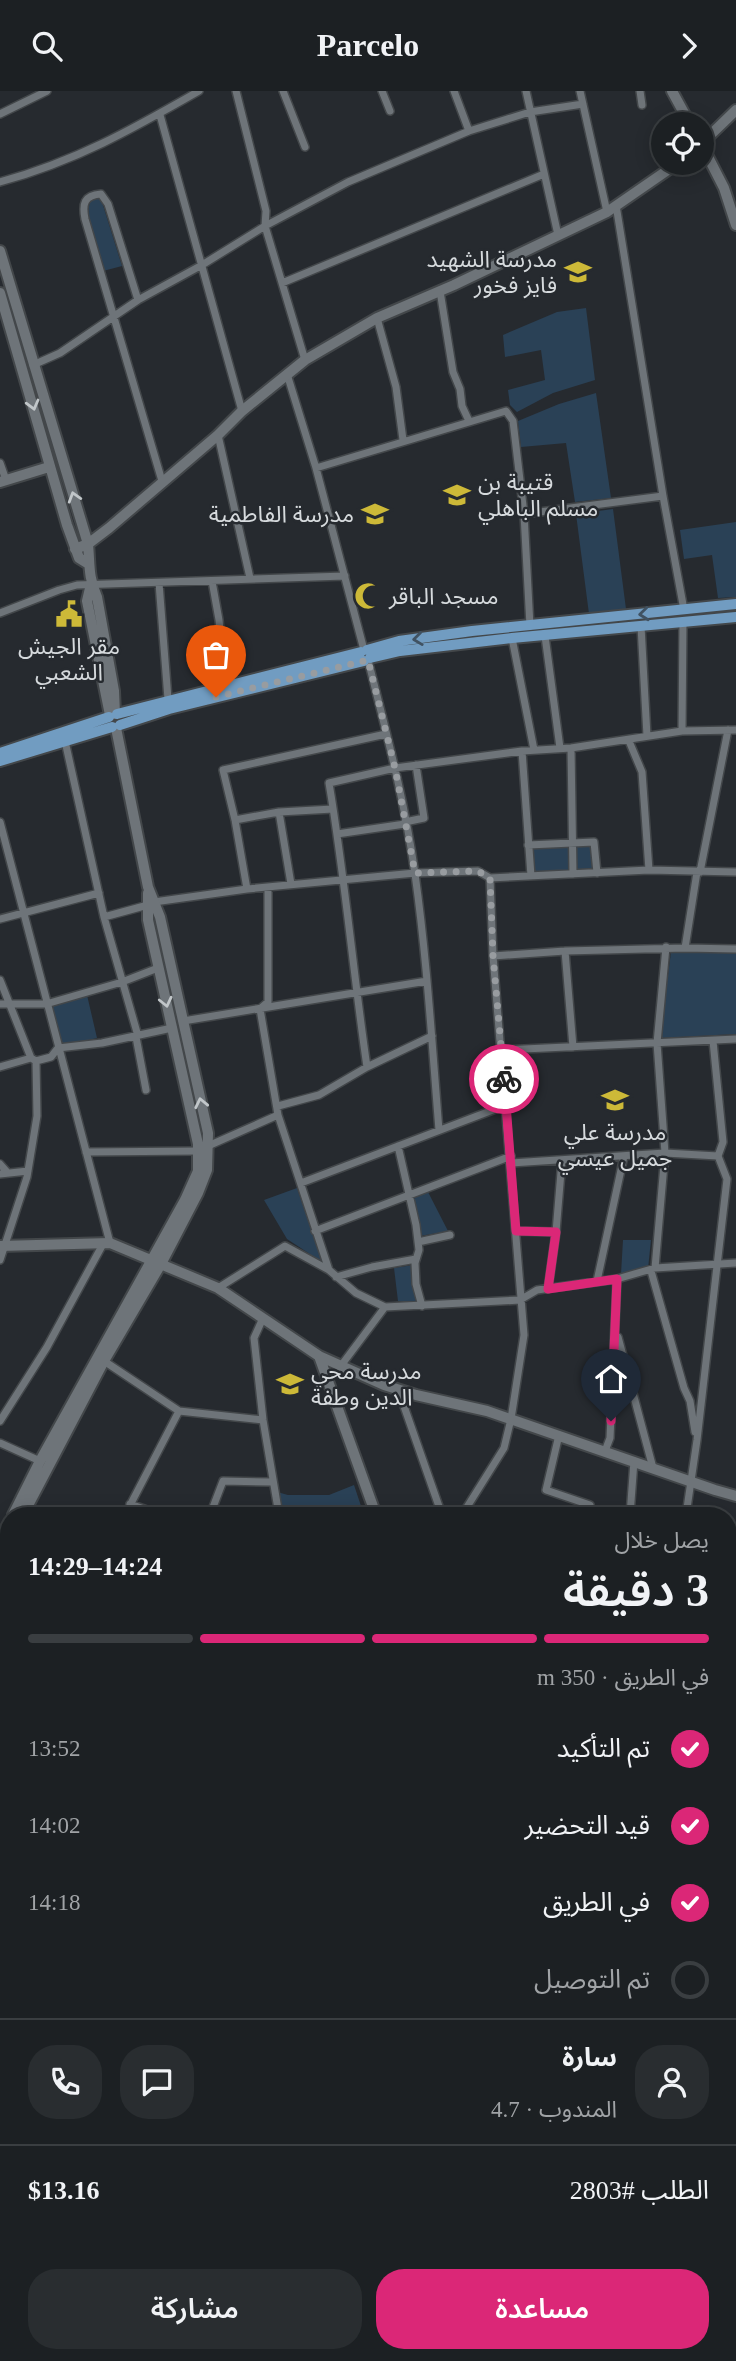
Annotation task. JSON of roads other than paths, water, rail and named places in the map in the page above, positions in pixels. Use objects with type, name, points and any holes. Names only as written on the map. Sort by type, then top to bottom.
[{"type":"main road","points":[[672,91],[684,112]]},
{"type":"main road","points":[[714,132],[736,110]]},
{"type":"main road","points":[[714,168],[724,188],[736,225]]},
{"type":"main road","points":[[75,549],[88,544],[109,528],[218,435],[242,411],[305,360],[377,318],[440,291],[611,208],[660,175]]},
{"type":"main road","points":[[1,255],[88,544],[87,563],[97,597],[114,691],[114,720],[151,903],[148,920],[172,1028],[204,1148]]},
{"type":"main road","points":[[0,293],[75,549],[79,558],[87,563]]},
{"type":"main road","points":[[3,481],[49,467]]},
{"type":"main road","points":[[0,761],[65,741],[168,699],[366,655],[641,626],[736,604]]},
{"type":"main road","points":[[0,753],[114,720],[169,709],[366,655],[399,641],[530,626],[683,615],[736,617]]},
{"type":"main road","points":[[19,1507],[40,1461],[157,1263],[194,1182],[208,1133],[160,917],[151,903]]},
{"type":"main road","points":[[3,1245],[106,1244],[218,1288],[340,1367],[398,1389],[511,1419],[736,1496]]},
{"type":"main road","points":[[320,1356],[373,1507]]},
{"type":"main road","points":[[20,1507],[101,1359]]},
{"type":"street","points":[[0,114],[47,91]]},
{"type":"street","points":[[0,182],[88,152],[160,115],[197,91]]},
{"type":"street","points":[[236,91],[266,211],[265,226],[305,360]]},
{"type":"street","points":[[283,91],[305,147]]},
{"type":"street","points":[[382,91],[390,111]]},
{"type":"street","points":[[454,91],[469,131]]},
{"type":"street","points":[[526,91],[558,235]]},
{"type":"street","points":[[580,91],[611,208],[683,615],[682,731]]},
{"type":"street","points":[[640,91],[642,105]]},
{"type":"street","points":[[24,372],[34,364],[60,353],[138,300],[265,226],[348,183],[469,131],[530,112],[583,104]]},
{"type":"street","points":[[160,115],[242,411]]},
{"type":"street","points":[[282,283],[544,174]]},
{"type":"street","points":[[138,300],[108,204],[101,194],[93,195],[85,200],[83,206],[162,481]]},
{"type":"street","points":[[440,291],[453,372],[469,421]]},
{"type":"street","points":[[377,318],[396,387],[404,440]]},
{"type":"street","points":[[288,374],[316,468],[395,768],[415,873],[439,1130]]},
{"type":"street","points":[[316,468],[506,411],[513,421],[524,513],[530,626]]},
{"type":"street","points":[[218,435],[250,578]]},
{"type":"street","points":[[0,463],[3,481]]},
{"type":"street","points":[[524,513],[663,496]]},
{"type":"street","points":[[0,613],[59,590],[91,584],[345,576]]},
{"type":"street","points":[[212,581],[226,686]]},
{"type":"street","points":[[159,583],[168,699]]},
{"type":"street","points":[[641,626],[647,736]]},
{"type":"street","points":[[545,636],[560,748]]},
{"type":"street","points":[[512,638],[534,750]]},
{"type":"street","points":[[367,1067],[344,879],[329,783],[395,768],[522,751],[628,741],[682,731],[732,730],[698,872],[685,948]]},
{"type":"street","points":[[247,889],[223,770],[386,734]]},
{"type":"street","points":[[65,741],[104,917],[137,1036],[146,1090]]},
{"type":"street","points":[[628,741],[642,772],[649,870]]},
{"type":"street","points":[[571,748],[573,874]]},
{"type":"street","points":[[522,751],[531,876]]},
{"type":"street","points":[[337,834],[424,818],[416,765]]},
{"type":"street","points":[[235,820],[279,812],[333,809]]},
{"type":"street","points":[[279,812],[291,884]]},
{"type":"street","points":[[0,822],[86,1152],[106,1244],[0,1421]]},
{"type":"street","points":[[528,845],[594,842],[597,873]]},
{"type":"street","points":[[104,917],[151,903],[247,889],[415,873],[478,871],[490,878],[649,870],[736,871]]},
{"type":"street","points":[[467,1507],[504,1448],[524,1335],[493,956],[490,878]]},
{"type":"street","points":[[260,1009],[268,1002],[268,888]]},
{"type":"street","points":[[0,919],[99,893]]},
{"type":"street","points":[[666,947],[657,1043],[665,1153],[653,1270],[684,1388],[690,1401],[697,1440]]},
{"type":"street","points":[[493,956],[666,947],[736,949]]},
{"type":"street","points":[[565,951],[573,1047]]},
{"type":"street","points":[[0,1004],[47,1005],[158,968]]},
{"type":"street","points":[[0,980],[33,1059],[37,1116],[28,1171],[0,1260]]},
{"type":"street","points":[[183,1021],[427,981]]},
{"type":"street","points":[[260,1009],[278,1115],[329,1271]]},
{"type":"street","points":[[0,1067],[51,1057],[58,1048],[172,1028]]},
{"type":"street","points":[[278,1106],[319,1095],[367,1067],[432,1036]]},
{"type":"street","points":[[502,1050],[736,1039]]},
{"type":"street","points":[[687,1507],[727,1179],[718,1156],[723,1142],[713,1041]]},
{"type":"street","points":[[301,1183],[506,1105]]},
{"type":"street","points":[[86,1152],[204,1148],[278,1115]]},
{"type":"street","points":[[398,1146],[418,1242],[416,1284],[422,1306]]},
{"type":"street","points":[[315,1231],[511,1159],[562,1160],[665,1153],[718,1156]]},
{"type":"street","points":[[597,1281],[624,1156]]},
{"type":"street","points":[[548,1289],[562,1160]]},
{"type":"street","points":[[0,1164],[4,1173],[28,1171]]},
{"type":"street","points":[[516,1231],[556,1232]]},
{"type":"street","points":[[418,1242],[450,1235]]},
{"type":"street","points":[[218,1288],[285,1246],[329,1271],[356,1293],[385,1307],[520,1300],[537,1290],[617,1279],[653,1270],[736,1263]]},
{"type":"street","points":[[337,1277],[416,1259]]},
{"type":"street","points":[[605,1451],[610,1438],[617,1279]]},
{"type":"street","points":[[340,1367],[385,1307]]},
{"type":"street","points":[[263,1318],[254,1338],[263,1420],[277,1507]]},
{"type":"street","points":[[616,1330],[653,1468]]},
{"type":"street","points":[[101,1359],[179,1411],[263,1420]]},
{"type":"street","points":[[398,1389],[439,1507]]},
{"type":"street","points":[[129,1507],[179,1411]]},
{"type":"street","points":[[559,1435],[546,1490],[590,1505],[589,1507]]},
{"type":"street","points":[[0,1443],[40,1461]]},
{"type":"street","points":[[631,1507],[634,1461]]},
{"type":"street","points":[[213,1507],[223,1481],[272,1482]]},
{"type":"street","points":[[130,1504],[138,1507]]},
{"type":"place","name":"مدرسة الشهيد فايز فخور","points":[[578,272]]},
{"type":"place","name":"قتيبة بن مسلم الباهلي","points":[[457,495]]},
{"type":"place","name":"مدرسة الفاطمية","points":[[375,514]]},
{"type":"place","name":"مسجد الباقر","points":[[368,596]]},
{"type":"place","name":"مقر الجيش الشعبي","points":[[69,614]]},
{"type":"place","name":"مدرسة علي جميل عيسي","points":[[615,1100]]},
{"type":"place","name":"مدرسة محي الدين وطفة","points":[[290,1384]]}]
